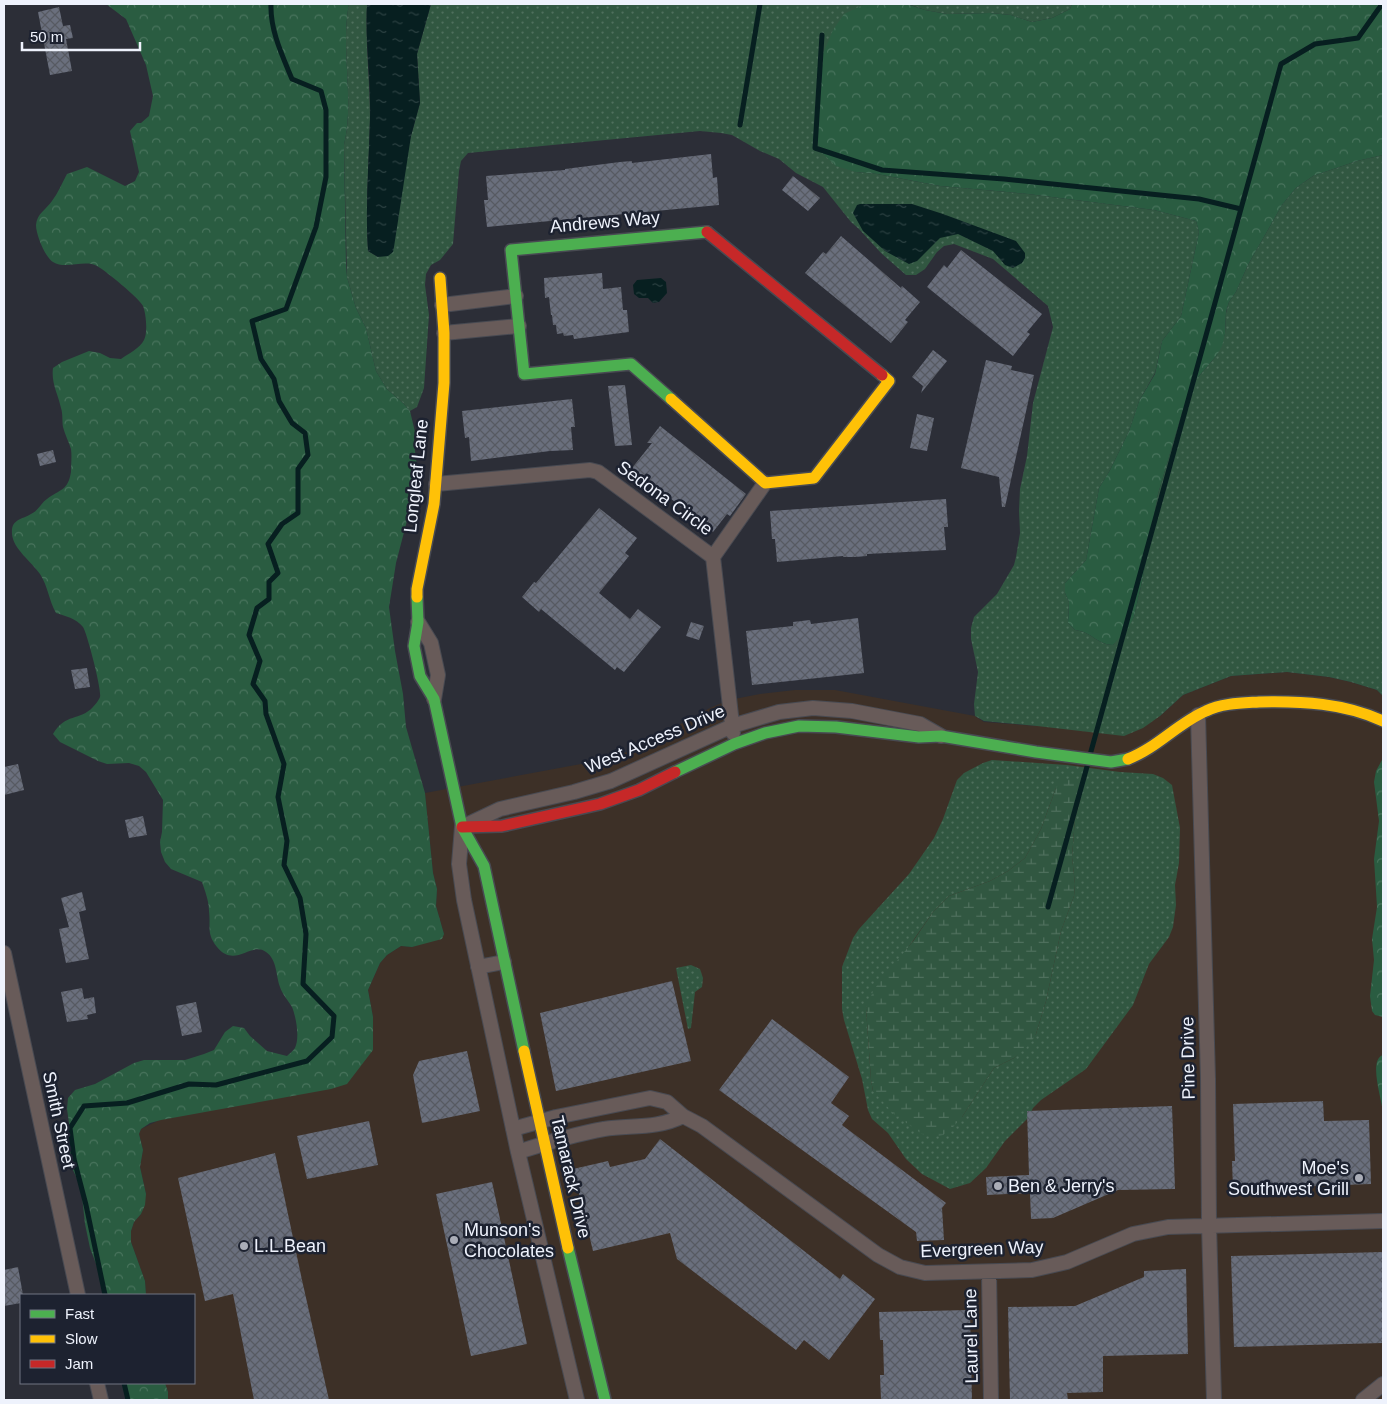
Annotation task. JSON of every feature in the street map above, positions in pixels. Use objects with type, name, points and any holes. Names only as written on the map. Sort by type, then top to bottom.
[{"type":"street","name":"Andrews Way","points":[[707,232],[889,381],[814,478],[765,483],[631,364],[524,374],[516,296],[511,250],[707,232]]},
{"type":"street","name":"Longleaf Lane","points":[[440,278],[444,333],[444,383],[430,534],[417,589],[418,622],[431,643],[438,675],[434,699],[462,827]]},
{"type":"street","points":[[442,304],[516,296]]},
{"type":"street","points":[[444,333],[519,326]]},
{"type":"street","name":"Sedona Circle","points":[[436,484],[590,470],[598,472],[713,557],[734,744]]},
{"type":"street","points":[[713,557],[765,483]]},
{"type":"street","name":"West Access Drive","points":[[462,827],[502,826],[600,804],[639,790],[734,744],[777,730],[811,726],[836,727],[919,737],[941,736],[1106,762],[1122,761],[1139,755],[1198,715],[1215,707],[1228,705],[1306,703],[1336,706],[1383,720]]},
{"type":"street","name":"West Access Drive","points":[[462,827],[500,809],[611,782],[732,726],[780,712],[820,708],[869,714],[920,724],[941,736]]},
{"type":"street","name":"Pine Drive","points":[[1198,715],[1214,1400]]},
{"type":"street","points":[[462,827],[459,864],[460,880],[513,1130],[577,1400]]},
{"type":"street","name":"Tamarack Drive","points":[[462,827],[484,866],[538,1122],[605,1400]]},
{"type":"street","name":"Smith Street","points":[[4,953],[78,1294]]},
{"type":"street","points":[[478,967],[504,962]]},
{"type":"street","name":"Evergreen Way","points":[[513,1130],[538,1122],[637,1100],[650,1098],[668,1102],[683,1116],[702,1126],[878,1255],[913,1271],[925,1273],[1042,1269],[1067,1262],[1141,1231],[1168,1227],[1382,1221]]},
{"type":"street","points":[[518,1152],[609,1128],[659,1125],[683,1116]]},
{"type":"street","name":"Laurel Lane","points":[[989,1272],[991,1400]]},
{"type":"street","points":[[97,1384],[101,1400]]},
{"type":"street","points":[[1364,1400],[1383,1384]]},
{"type":"shaded area","points":[[1287,672],[1329,677],[1377,690],[1383,696],[1383,1400],[168,1400],[165,1384],[195,1384],[195,1294],[146,1294],[145,1281],[131,1242],[131,1231],[134,1222],[141,1214],[146,1194],[140,1167],[143,1150],[139,1134],[141,1129],[373,1017],[368,990],[380,963],[387,955],[401,946],[412,947],[444,934],[436,906],[437,889],[433,873],[425,793],[608,759],[635,749],[710,708],[729,700],[760,694],[795,690],[835,690],[975,716],[984,722],[1037,726],[1160,716],[1183,695],[1231,676]]},
{"type":"green space","points":[[106,4],[349,4],[346,39],[348,110],[344,145],[347,277],[356,308],[366,328],[376,371],[387,389],[410,411],[415,432],[414,443],[418,475],[396,563],[389,607],[403,694],[406,727],[425,793],[433,873],[437,889],[436,906],[444,934],[442,939],[412,947],[401,946],[387,955],[380,963],[368,990],[373,1017],[373,1050],[347,1084],[331,1089],[161,1120],[150,1123],[141,1129],[139,1134],[143,1150],[140,1167],[146,1194],[145,1205],[141,1214],[134,1222],[131,1231],[131,1242],[145,1281],[146,1294],[108,1294],[90,1248],[81,1187],[72,1168],[67,1147],[70,1130],[67,1109],[68,1098],[75,1090],[95,1084],[134,1063],[144,1060],[185,1060],[214,1050],[225,1032],[233,1026],[244,1028],[267,1051],[287,1056],[295,1048],[297,1033],[292,1007],[281,990],[270,955],[260,950],[255,950],[230,956],[217,947],[211,938],[207,896],[202,882],[171,869],[165,862],[160,842],[163,800],[146,772],[139,766],[129,763],[107,764],[98,761],[60,742],[53,734],[62,723],[83,714],[94,706],[100,697],[99,684],[83,627],[74,619],[56,613],[43,579],[13,540],[13,525],[36,511],[45,501],[63,489],[70,478],[71,449],[63,427],[62,410],[53,379],[53,368],[62,362],[89,351],[100,353],[110,358],[121,359],[140,346],[146,333],[144,309],[135,297],[97,266],[92,264],[64,265],[53,262],[44,251],[36,229],[38,217],[50,204],[67,174],[87,167],[125,186],[135,181],[139,172],[130,131],[137,123],[141,123],[149,116],[153,96],[146,65],[126,19]]},
{"type":"green space","points":[[349,4],[367,4],[370,118],[367,234],[368,251],[378,257],[420,103],[417,54],[431,4],[871,4],[863,5],[817,89],[819,110],[816,132],[856,172],[940,186],[1028,194],[1154,210],[1196,221],[1199,232],[1181,316],[1162,341],[1155,373],[1139,401],[1129,431],[1099,488],[1086,560],[1065,583],[1065,593],[1069,602],[1068,623],[1075,630],[1086,633],[1102,643],[1113,645],[1134,617],[1158,494],[1182,413],[1195,381],[1217,355],[1225,334],[1226,313],[1229,302],[1236,292],[1248,265],[1282,205],[1296,188],[1313,176],[1357,161],[1383,155],[1383,696],[1377,690],[1351,682],[1329,677],[1287,672],[1231,676],[1183,695],[1160,716],[1143,728],[1124,736],[984,721],[975,716],[974,704],[978,672],[971,639],[971,628],[974,617],[997,594],[1014,565],[1016,557],[1020,533],[1020,489],[1027,456],[1033,403],[1053,327],[1048,306],[993,259],[954,244],[944,246],[937,252],[925,269],[916,275],[906,275],[881,253],[851,222],[823,187],[796,173],[779,159],[760,151],[732,135],[700,131],[468,153],[461,161],[459,171],[453,244],[440,260],[431,265],[426,274],[425,285],[429,315],[424,388],[417,407],[410,411],[387,389],[376,371],[366,328],[356,308],[347,277],[344,145],[348,110],[346,39]]},
{"type":"green space","points":[[907,4],[947,14],[990,13],[1011,15],[1032,22],[1052,18],[1070,9],[1072,4],[1383,4],[1383,155],[1357,161],[1313,176],[1296,188],[1282,205],[1248,265],[1236,292],[1229,302],[1222,346],[1217,355],[1195,381],[1182,413],[1158,494],[1134,617],[1128,628],[1113,645],[1102,643],[1086,633],[1075,630],[1068,623],[1069,602],[1065,593],[1065,583],[1086,560],[1099,488],[1129,431],[1139,401],[1155,374],[1162,341],[1181,316],[1199,232],[1196,221],[1154,210],[1028,194],[940,186],[856,172],[836,166],[820,151],[816,132],[819,110],[817,68],[833,30],[844,14],[863,5]]},
{"type":"green space","points":[[908,4],[1072,4],[1070,9],[1052,18],[1032,22],[1011,15],[990,13],[947,14],[925,10]]},
{"type":"green space","points":[[992,760],[1067,765],[1153,774],[1163,778],[1172,785],[1180,828],[1179,863],[1175,885],[1176,905],[1173,927],[1169,937],[1149,964],[1133,1005],[1086,1069],[1041,1100],[1033,1108],[1028,1118],[1005,1141],[986,1168],[970,1183],[950,1189],[922,1174],[906,1159],[888,1133],[872,1119],[844,1020],[842,1009],[842,967],[853,938],[859,929],[909,874],[934,838],[957,780],[964,773]],"holes":[[[1056,788],[1081,797],[1075,819],[1072,857],[1075,884],[1074,896],[1061,931],[1046,1001],[1036,1034],[1014,1058],[994,1068],[962,1117],[873,1091],[866,1008],[933,912],[949,896],[990,881],[1008,871],[1025,858],[1041,829]]]},
{"type":"green space","points":[[1382,760],[1383,1017],[1375,1015],[1372,1011],[1370,996],[1374,960],[1372,939],[1377,907],[1374,859],[1379,821],[1374,782],[1376,771]]},
{"type":"green space","points":[[1072,779],[1081,786],[1081,797],[1075,819],[1072,857],[1075,884],[1074,896],[1061,931],[1046,1001],[1036,1034],[1030,1044],[1014,1058],[994,1068],[962,1117],[953,1127],[943,1135],[933,1137],[922,1134],[895,1115],[873,1091],[866,1008],[874,989],[914,940],[933,912],[949,896],[990,881],[1008,871],[1025,858],[1041,829],[1056,788],[1062,780]]},
{"type":"green space","points":[[691,965],[700,969],[703,978],[702,987],[695,992],[691,1028],[688,1029],[676,968]]},
{"type":"green space","points":[[1383,1055],[1383,1113],[1376,1072],[1379,1058]]},
{"type":"green space","points":[[123,1384],[165,1384],[168,1392],[168,1400],[128,1400]]},
{"type":"water","points":[[367,4],[431,4],[417,54],[420,103],[411,136],[393,252],[388,256],[378,257],[368,251],[367,234],[370,104]]},
{"type":"water","points":[[912,204],[943,214],[1016,241],[1025,253],[1025,258],[1022,263],[1013,268],[1005,265],[993,251],[958,234],[940,238],[917,261],[909,264],[885,251],[863,231],[853,213],[857,205]]},
{"type":"water","points":[[661,278],[666,282],[667,293],[659,302],[653,303],[648,298],[639,298],[634,294],[633,285],[637,280]]},
{"type":"building","points":[[59,7],[63,26],[70,25],[73,38],[66,39],[72,71],[50,75],[38,12]]},
{"type":"building","points":[[711,154],[713,178],[717,177],[719,205],[487,227],[484,200],[488,200],[486,176],[565,170],[620,162],[632,161],[632,163]]},
{"type":"building","points":[[793,176],[820,198],[808,211],[782,190]]},
{"type":"building","points":[[841,236],[920,302],[905,320],[908,322],[891,343],[805,273],[823,252],[826,254]]},
{"type":"building","points":[[961,250],[1042,314],[1027,332],[1030,334],[1013,356],[927,287],[944,265],[947,268]]},
{"type":"building","points":[[602,273],[603,289],[621,287],[623,310],[627,310],[629,332],[574,339],[573,335],[564,336],[563,333],[557,334],[556,325],[553,325],[549,297],[545,298],[544,278]]},
{"type":"building","points":[[933,350],[947,361],[921,393],[923,386],[912,377]]},
{"type":"building","points":[[986,360],[1012,366],[1011,370],[1034,375],[1005,507],[1002,507],[999,477],[961,468]]},
{"type":"building","points":[[625,385],[632,445],[615,446],[608,386]]},
{"type":"building","points":[[572,399],[575,427],[571,427],[573,450],[471,461],[469,437],[465,438],[462,411]]},
{"type":"building","points":[[917,414],[934,418],[927,451],[910,448]]},
{"type":"building","points":[[660,426],[746,494],[730,516],[727,514],[713,532],[632,468],[652,443],[647,443]]},
{"type":"building","points":[[53,450],[56,462],[40,466],[37,454]]},
{"type":"building","points":[[946,499],[948,527],[944,527],[946,550],[867,554],[867,556],[843,556],[777,562],[775,539],[772,539],[770,511]]},
{"type":"building","points":[[599,508],[637,538],[625,553],[629,556],[599,593],[630,619],[638,609],[661,627],[624,672],[617,667],[615,670],[541,609],[539,612],[522,597]]},
{"type":"building","points":[[858,618],[864,673],[752,685],[746,631],[793,626],[793,622],[810,620],[811,624]]},
{"type":"building","points":[[691,622],[704,626],[699,640],[686,636]]},
{"type":"building","points":[[87,668],[90,687],[75,689],[71,670]]},
{"type":"building","points":[[18,764],[24,790],[4,795],[4,767]]},
{"type":"building","points":[[143,816],[147,835],[129,838],[125,820]]},
{"type":"building","points":[[82,892],[86,910],[79,912],[89,959],[66,963],[59,929],[69,927],[61,898]]},
{"type":"building","points":[[672,981],[691,1061],[556,1091],[540,1013]]},
{"type":"building","points":[[82,988],[84,999],[94,997],[96,1013],[87,1015],[88,1019],[67,1022],[61,992]]},
{"type":"building","points":[[196,1002],[202,1032],[182,1036],[176,1006]]},
{"type":"building","points":[[772,1019],[849,1077],[831,1103],[849,1116],[842,1125],[946,1203],[942,1208],[944,1240],[917,1241],[916,1232],[719,1090]]},
{"type":"building","points":[[467,1051],[480,1111],[422,1123],[413,1075],[419,1061]]},
{"type":"building","points":[[1323,1101],[1324,1121],[1369,1120],[1371,1184],[1233,1189],[1232,1161],[1235,1161],[1233,1104]]},
{"type":"building","points":[[1172,1106],[1175,1189],[1118,1190],[1053,1218],[1031,1219],[1030,1193],[987,1195],[986,1177],[1029,1175],[1027,1111]]},
{"type":"building","points":[[369,1121],[378,1165],[307,1179],[297,1136]]},
{"type":"building","points":[[660,1139],[840,1279],[843,1274],[875,1299],[829,1360],[804,1340],[796,1350],[677,1259],[670,1233],[593,1251],[573,1169],[608,1161],[610,1167],[645,1159]]},
{"type":"building","name":"L.L.Bean","points":[[275,1153],[329,1400],[254,1400],[233,1294],[205,1301],[178,1178]]},
{"type":"building","points":[[492,1182],[527,1344],[471,1356],[436,1194]]},
{"type":"building","points":[[1383,1252],[1383,1343],[1234,1347],[1231,1256]]},
{"type":"building","points":[[18,1267],[23,1294],[20,1294],[20,1303],[4,1306],[4,1270]]},
{"type":"building","points":[[1186,1269],[1188,1354],[1103,1356],[1103,1392],[1067,1393],[1068,1400],[1010,1400],[1008,1307],[1075,1306],[1144,1277],[1144,1271]]},
{"type":"building","points":[[970,1310],[972,1400],[881,1400],[880,1375],[884,1375],[883,1340],[880,1340],[879,1312]]},
{"type":"waterway","points":[[105,1294],[74,1159],[70,1128],[84,1106],[127,1103],[189,1084],[216,1085],[307,1061],[332,1037],[334,1016],[303,984],[306,934],[300,898],[284,865],[287,841],[278,797],[284,764],[266,714],[265,701],[253,684],[260,661],[249,635],[257,608],[269,599],[269,582],[278,573],[268,544],[282,524],[298,513],[298,469],[308,455],[305,433],[292,423],[279,401],[274,379],[261,359],[252,321],[286,309],[316,227],[326,177],[326,110],[321,91],[292,79],[272,23],[271,4]]},
{"type":"waterway","points":[[740,125],[760,4]]},
{"type":"waterway","points":[[1090,755],[1281,64],[1315,44],[1358,38],[1382,4]]},
{"type":"waterway","points":[[822,35],[815,148],[882,170],[1004,179],[1199,199],[1241,209]]},
{"type":"waterway","points":[[1048,907],[1088,763]]},
{"type":"waterway","points":[[124,1384],[128,1400]]},
{"type":"traffic: fast","points":[[671,399],[631,364],[524,374],[511,250],[707,232]]},
{"type":"traffic: fast","points":[[417,597],[418,622],[414,646],[420,676],[434,699],[462,827],[484,866],[524,1051]]},
{"type":"traffic: fast","points":[[675,772],[734,744],[765,733],[799,726],[836,727],[919,737],[941,736],[1111,762],[1128,759]]},
{"type":"traffic: fast","points":[[568,1248],[605,1400]]},
{"type":"traffic: slow","points":[[417,597],[434,504],[444,383],[444,333],[440,278]]},
{"type":"traffic: slow","points":[[671,399],[765,483],[814,478],[889,381],[882,375]]},
{"type":"traffic: slow","points":[[1128,759],[1148,749],[1196,716],[1212,708],[1232,704],[1259,702],[1322,704],[1353,710],[1383,721]]},
{"type":"traffic: slow","points":[[524,1051],[568,1248]]},
{"type":"traffic: jam","points":[[707,232],[882,375]]},
{"type":"traffic: jam","points":[[462,827],[502,826],[600,804],[639,790],[675,772]]},
{"type":"place","name":"Moe's Southwest Grill","points":[[1359,1178]]},
{"type":"place","name":"Ben & Jerry's","points":[[998,1186]]},
{"type":"place","name":"Munson's Chocolates","points":[[454,1240]]},
{"type":"place","name":"L.L.Bean","points":[[244,1246]]}]
